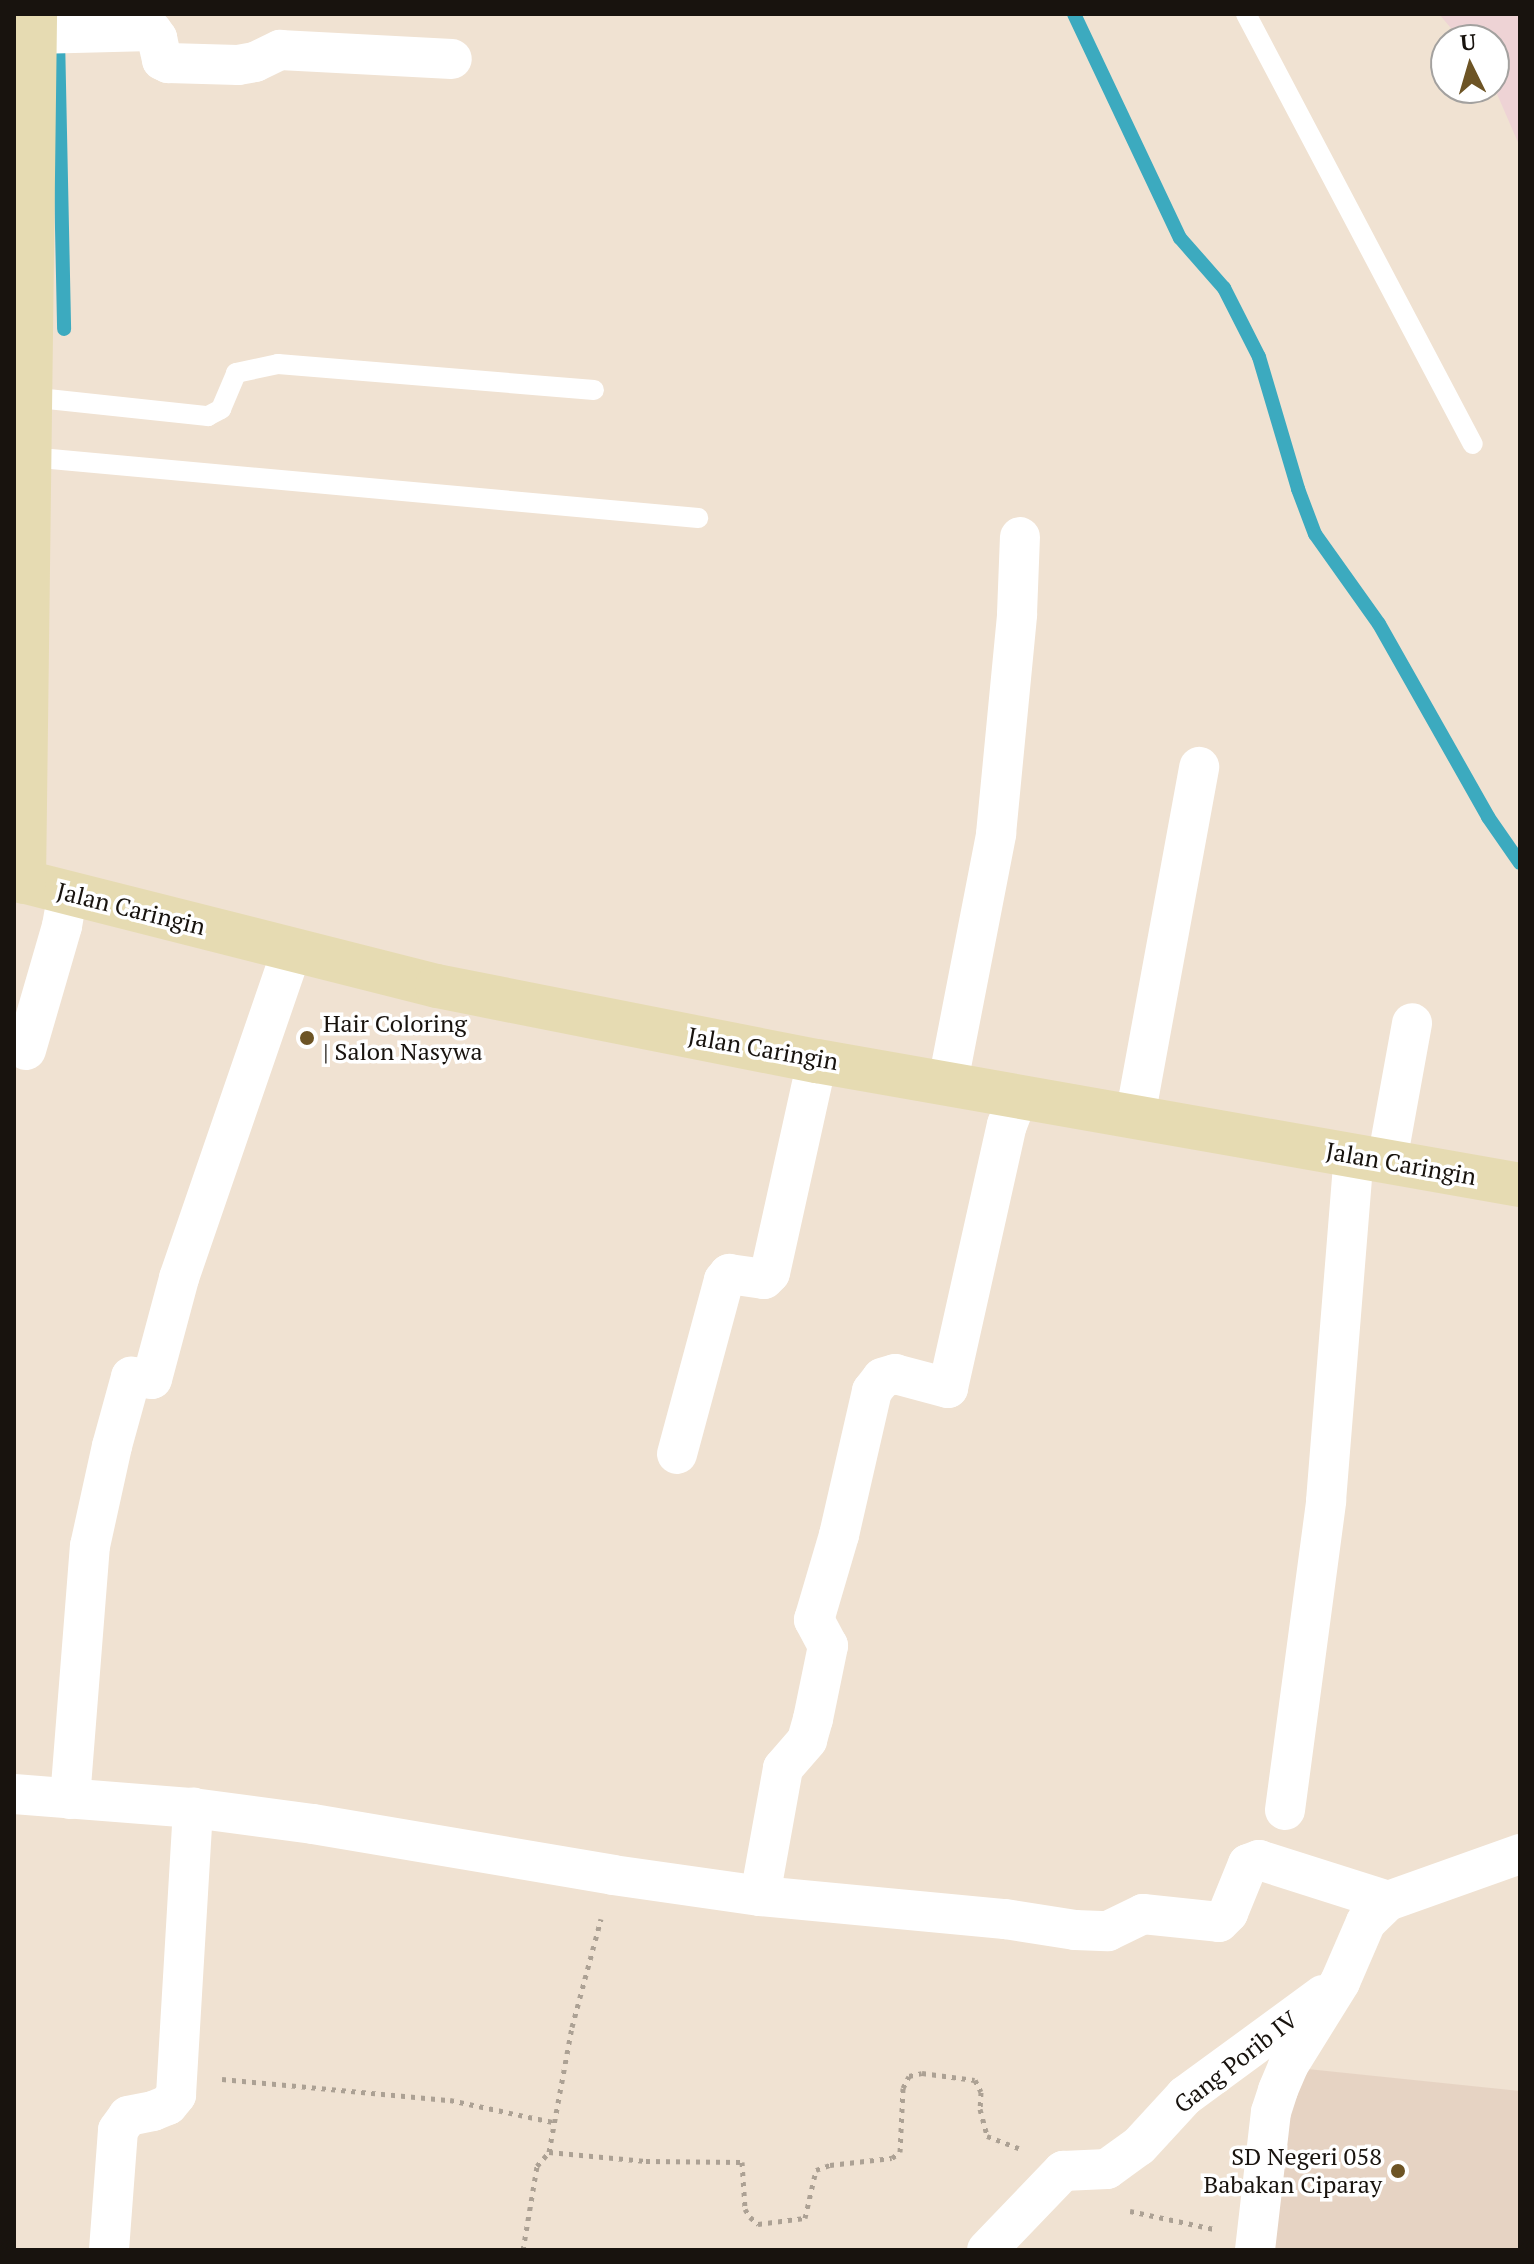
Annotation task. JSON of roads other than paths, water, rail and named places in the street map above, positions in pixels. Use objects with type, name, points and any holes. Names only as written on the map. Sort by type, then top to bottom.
[{"type":"main road","points":[[19,880],[25,423],[22,350],[24,76],[35,24]]},
{"type":"main road","name":"Jalan Caringin","points":[[19,880],[437,986],[817,1061],[1520,1185]]},
{"type":"street","points":[[35,24],[152,31],[157,38],[162,60],[168,63],[238,65],[255,62],[280,50],[452,59]]},
{"type":"street","points":[[948,1082],[996,834],[1017,614],[1020,537]]},
{"type":"street","points":[[1135,1117],[1199,767]]},
{"type":"street","points":[[26,1050],[62,926],[68,893]]},
{"type":"street","points":[[70,1799],[90,1546],[112,1446],[131,1377],[152,1379],[179,1278],[292,949]]},
{"type":"street","points":[[1285,1810],[1371,1158],[1412,1023]]},
{"type":"street","points":[[677,1454],[724,1280],[729,1274],[764,1279],[770,1273],[817,1061]]},
{"type":"street","points":[[760,1896],[783,1768],[807,1740],[813,1719],[828,1646],[814,1620],[839,1535],[866,1410],[878,1381],[895,1374],[948,1388],[1007,1125],[1018,1096]]},
{"type":"street","points":[[14,1794],[193,1808],[313,1824],[613,1875],[760,1896],[1108,1931],[1143,1914],[1219,1922],[1228,1913],[1248,1864],[1259,1860],[1388,1901]]},
{"type":"street","points":[[109,2250],[118,2130],[128,2116],[168,2105],[176,2095],[193,1808]]},
{"type":"street","points":[[1256,2243],[1271,2112],[1278,2090],[1288,2066],[1340,1982],[1366,1922],[1388,1901],[1520,1854]]},
{"type":"street","name":"Gang Porib IV","points":[[987,2250],[1063,2171],[1107,2169],[1139,2146],[1185,2096],[1340,1982]]},
{"type":"lane","points":[[1246,14],[1473,444]]},
{"type":"lane","points":[[25,423],[208,416],[221,409],[236,373],[278,364],[594,390]]},
{"type":"lane","points":[[25,423],[698,518]]},
{"type":"waterway","points":[[1074,14],[1180,238],[1224,288],[1259,357],[1298,489],[1315,534],[1379,624],[1488,817],[1520,863]]},
{"type":"waterway","points":[[58,37],[64,329]]},
{"type":"place","name":"Hair Coloring | Salon Nasywa","points":[[307,1038]]},
{"type":"place","name":"SD Negeri 058 Babakan Ciparay","points":[[1398,2171]]}]
